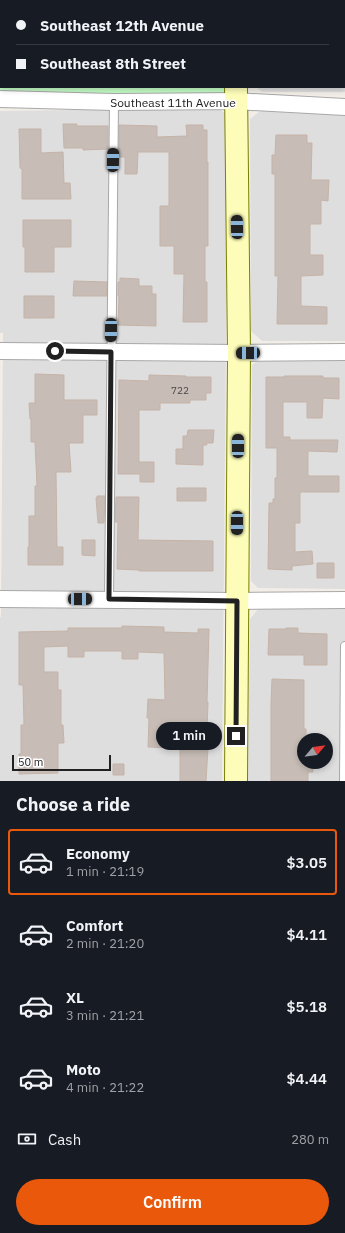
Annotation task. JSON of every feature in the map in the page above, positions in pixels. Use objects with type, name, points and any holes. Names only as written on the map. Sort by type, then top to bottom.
[{"type":"street","name":"Southeast 11th Avenue","points":[[0,99],[114,102],[235,94],[345,107]]},
{"type":"street","points":[[235,94],[238,353],[236,781]]},
{"type":"street","points":[[0,351],[238,353],[345,352]]},
{"type":"street","points":[[0,599],[237,601],[345,600]]},
{"type":"lane","points":[[109,599],[114,102]]},
{"type":"lane","points":[[344,781],[345,646]]},
{"type":"shaded area","points":[[257,88],[345,88],[345,92],[262,92]]},
{"type":"shaded area","points":[[217,108],[228,115],[222,781],[0,781],[3,333],[0,333],[0,111]]},
{"type":"shaded area","points":[[260,111],[345,111],[345,341],[262,341],[251,331],[250,119]]},
{"type":"shaded area","points":[[261,359],[345,360],[345,589],[258,588],[251,581],[252,365]]},
{"type":"shaded area","points":[[259,608],[345,608],[345,781],[248,781],[250,619]]},
{"type":"green space","points":[[0,88],[236,88],[235,101],[0,99]]},
{"type":"building","points":[[63,124],[77,124],[77,126],[108,126],[108,149],[83,150],[83,148],[64,148]]},
{"type":"building","points":[[119,125],[157,126],[157,137],[187,136],[186,125],[203,125],[203,130],[207,130],[208,246],[205,246],[205,282],[207,282],[207,322],[183,322],[184,274],[174,274],[174,246],[160,246],[160,206],[169,206],[169,152],[138,152],[137,174],[125,174],[125,157],[119,157]]},
{"type":"building","points":[[19,129],[41,129],[41,153],[63,152],[64,183],[70,183],[71,199],[22,199],[22,169],[20,168]]},
{"type":"building","points":[[276,135],[307,135],[307,143],[312,143],[311,180],[329,180],[328,201],[321,200],[321,224],[310,224],[310,255],[323,255],[323,275],[301,276],[301,306],[327,307],[327,324],[277,324],[278,276],[275,276],[275,174],[272,174],[272,155],[275,155]]},
{"type":"building","points":[[23,220],[71,220],[71,247],[54,247],[54,272],[25,272]]},
{"type":"building","points":[[120,278],[139,279],[139,286],[152,286],[152,294],[156,294],[156,326],[118,325],[118,282],[120,282]]},
{"type":"building","points":[[74,281],[107,282],[107,296],[73,296]]},
{"type":"building","points":[[24,296],[54,296],[54,318],[24,318]]},
{"type":"building","points":[[35,374],[64,375],[64,400],[97,400],[97,415],[83,415],[83,443],[69,443],[71,472],[56,472],[57,547],[63,547],[63,565],[28,565],[29,516],[35,516],[35,486],[37,486],[35,442],[31,442],[29,403],[35,403]]},
{"type":"building","points":[[149,375],[211,377],[211,393],[206,393],[206,400],[190,400],[190,403],[160,403],[160,410],[139,410],[139,462],[154,462],[154,482],[140,482],[139,474],[118,474],[119,380],[149,381]]},
{"type":"building","points":[[323,376],[323,378],[339,378],[339,399],[323,398],[322,418],[307,418],[307,402],[283,402],[283,437],[290,437],[290,440],[338,440],[337,452],[308,451],[308,476],[339,476],[339,492],[300,492],[300,523],[295,523],[295,552],[312,551],[313,564],[292,566],[292,570],[268,569],[269,503],[273,503],[273,499],[275,499],[277,448],[266,448],[266,377]]},
{"type":"building","points":[[188,430],[214,430],[213,443],[206,443],[207,445],[203,445],[203,465],[176,464],[176,449],[183,449],[183,436],[187,436]]},
{"type":"building","points":[[177,488],[206,488],[206,501],[177,501]]},
{"type":"building","points":[[97,496],[105,496],[104,523],[98,523]]},
{"type":"building","points":[[116,497],[139,497],[138,540],[213,541],[213,571],[139,571],[117,569],[118,522],[115,522]]},
{"type":"building","points":[[82,540],[95,540],[95,556],[82,555]]},
{"type":"building","points":[[317,563],[334,563],[334,578],[317,578]]},
{"type":"building","points":[[122,626],[164,627],[164,632],[198,633],[198,629],[209,629],[207,702],[208,748],[206,781],[180,781],[180,748],[148,747],[148,699],[165,700],[164,653],[138,652],[138,659],[122,659],[122,651],[84,651],[84,657],[68,657],[68,646],[44,647],[44,672],[58,672],[58,690],[61,690],[61,725],[63,725],[64,743],[58,743],[58,773],[19,774],[21,725],[24,725],[23,685],[19,685],[19,632],[68,631],[68,628],[122,628]]},
{"type":"building","points":[[298,628],[298,633],[327,634],[327,665],[304,665],[304,655],[268,655],[269,629]]},
{"type":"building","points":[[272,679],[304,680],[304,729],[306,729],[306,733],[297,733],[297,769],[313,769],[313,772],[308,772],[308,781],[271,781]]},
{"type":"building","points":[[113,764],[124,764],[124,775],[113,775]]},
{"type":"route","points":[[55,351],[111,352],[109,599],[237,601],[236,736]]}]
